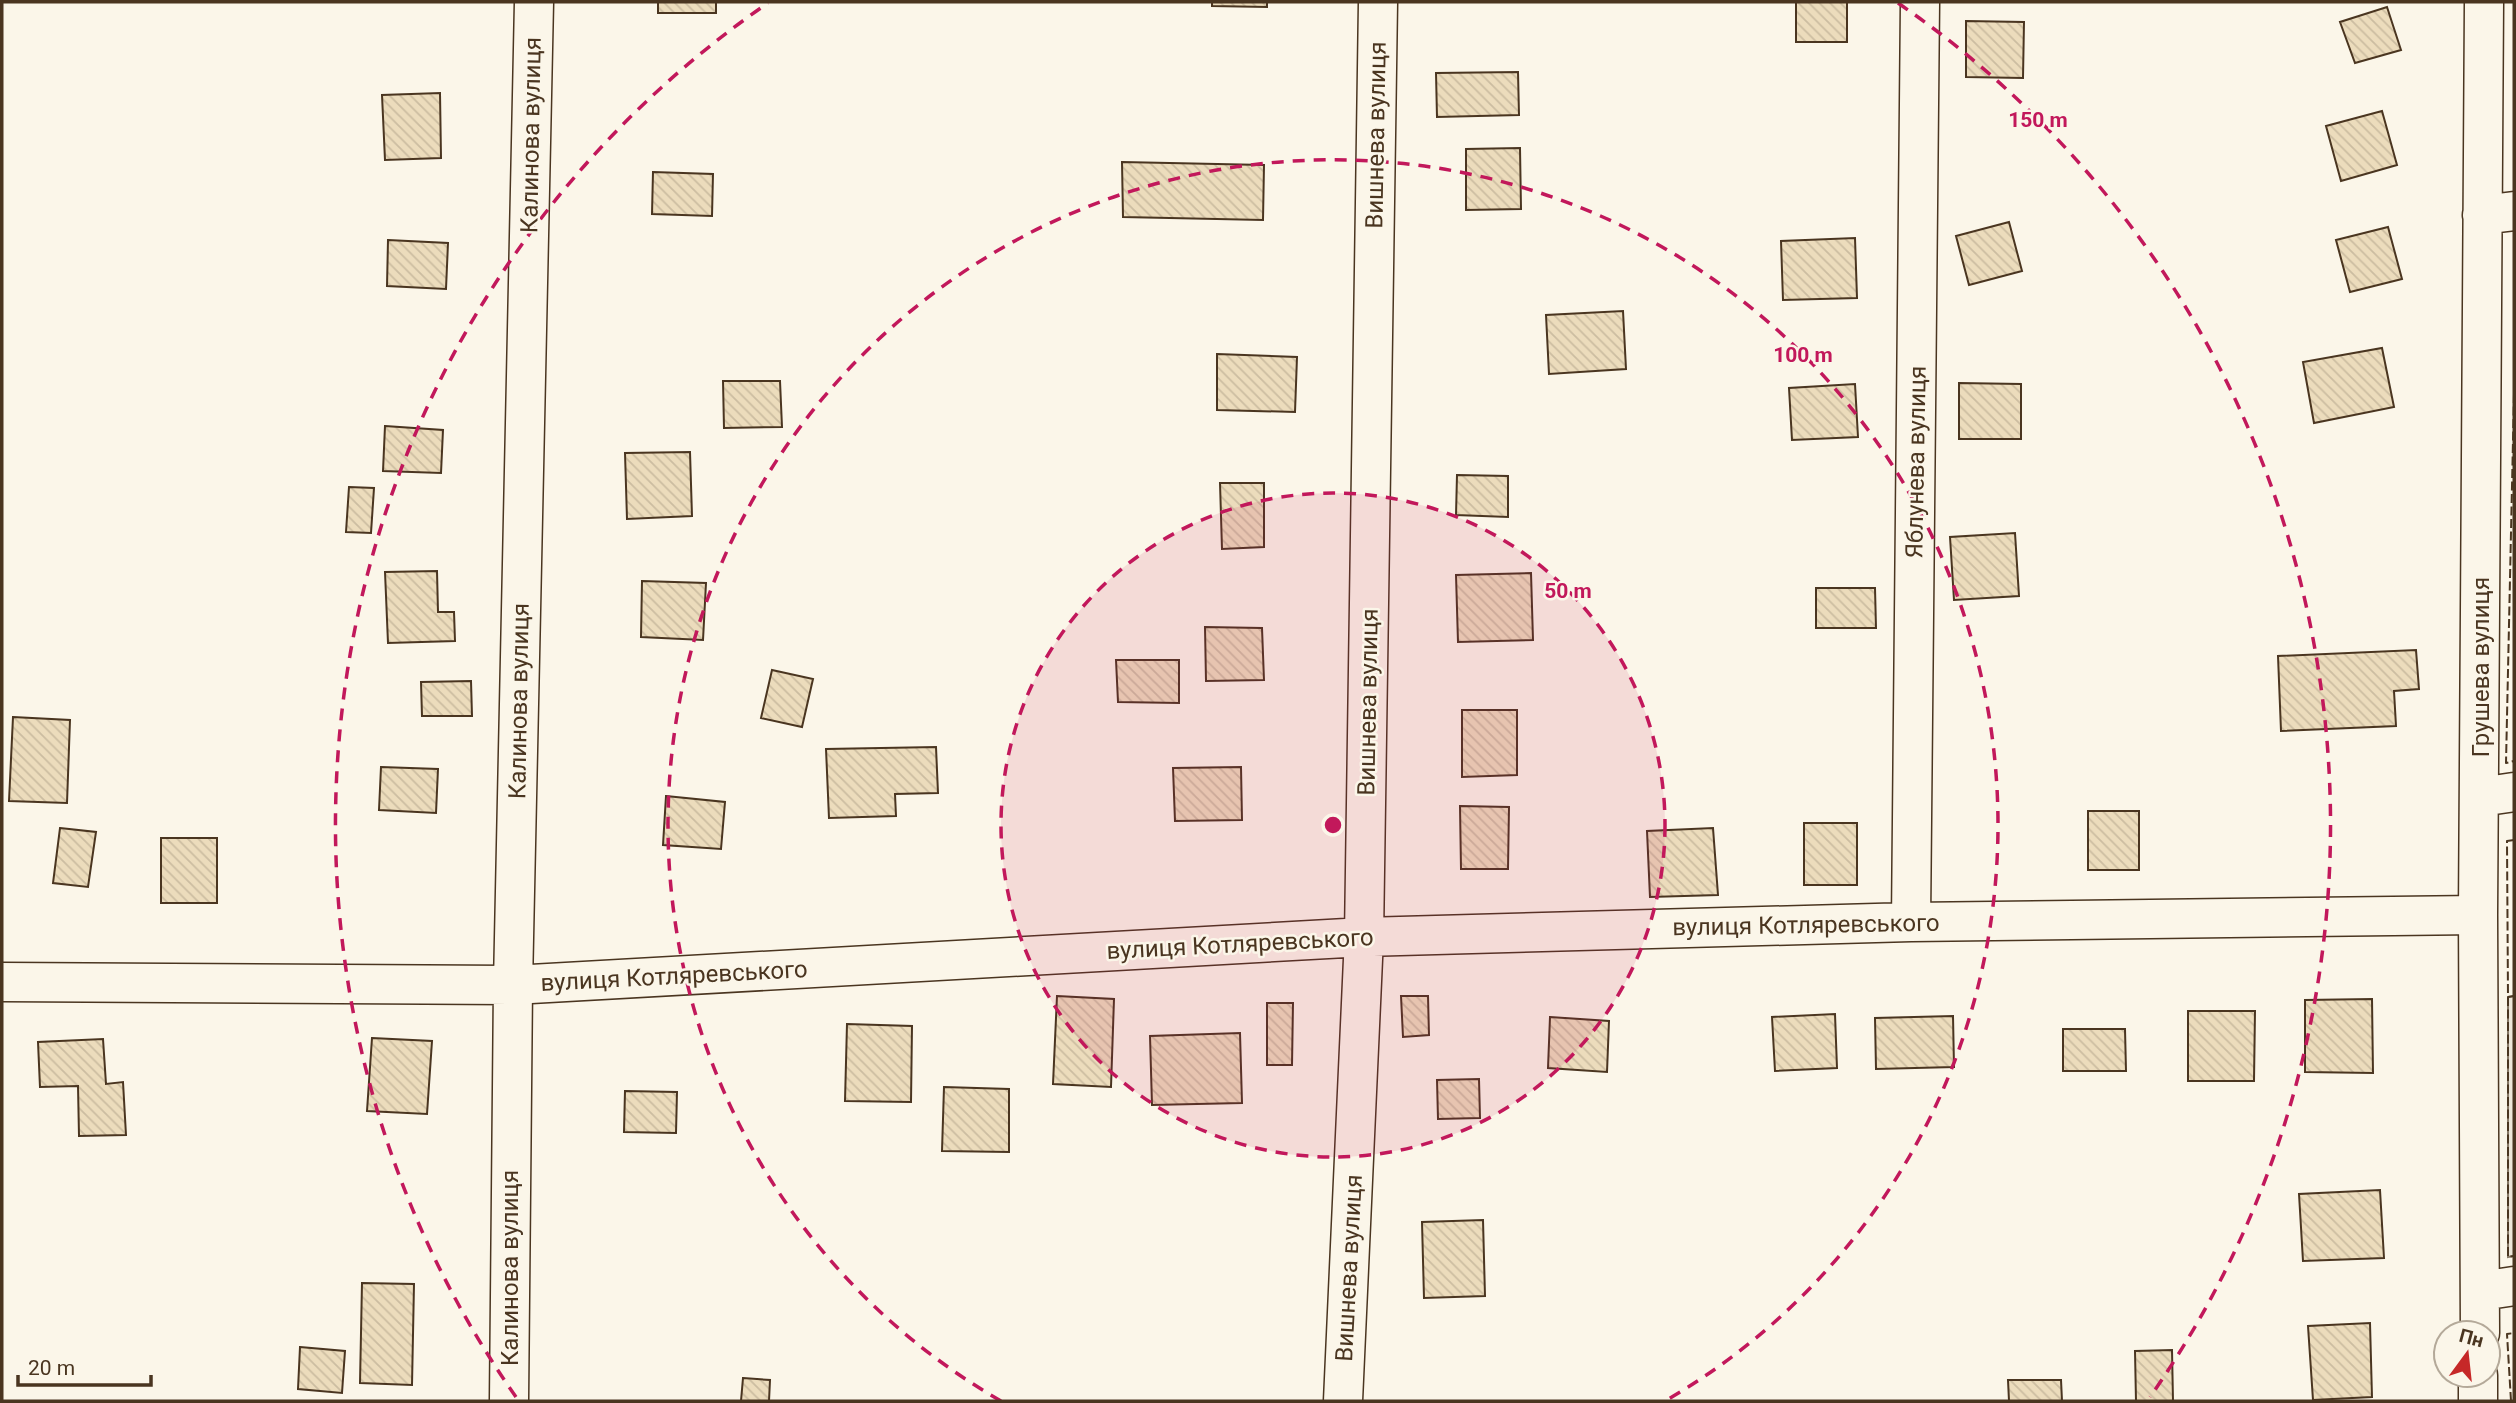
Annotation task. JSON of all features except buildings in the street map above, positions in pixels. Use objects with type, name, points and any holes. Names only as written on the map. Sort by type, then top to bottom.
[{"type":"street","name":"Калинова вулиця","points":[[509,1401],[513,985],[534,2]]},
{"type":"street","name":"Вишнева вулиця","points":[[1343,1401],[1364,937],[1378,2]]},
{"type":"street","name":"Яблунева вулиця","points":[[1911,922],[1920,2]]},
{"type":"street","name":"Грушева вулиця","points":[[2484,2],[2498,213],[2497,795],[2478,915],[2498,1288],[2486,1319]]},
{"type":"street","name":"вулиця Котляревського","points":[[2,982],[513,985],[1364,937],[1911,922],[2478,915]]},
{"type":"shaded area","points":[[2514,996],[2514,1256],[2508,1257],[2508,997]]},
{"type":"fence","points":[[2514,394],[2506,763],[2514,761]]},
{"type":"fence","points":[[2514,840],[2507,841],[2508,997],[2514,996]]},
{"type":"fence","points":[[2508,997],[2508,1257],[2514,1256]]},
{"type":"fence","points":[[2511,1401],[2507,1334],[2514,1333]]}]
